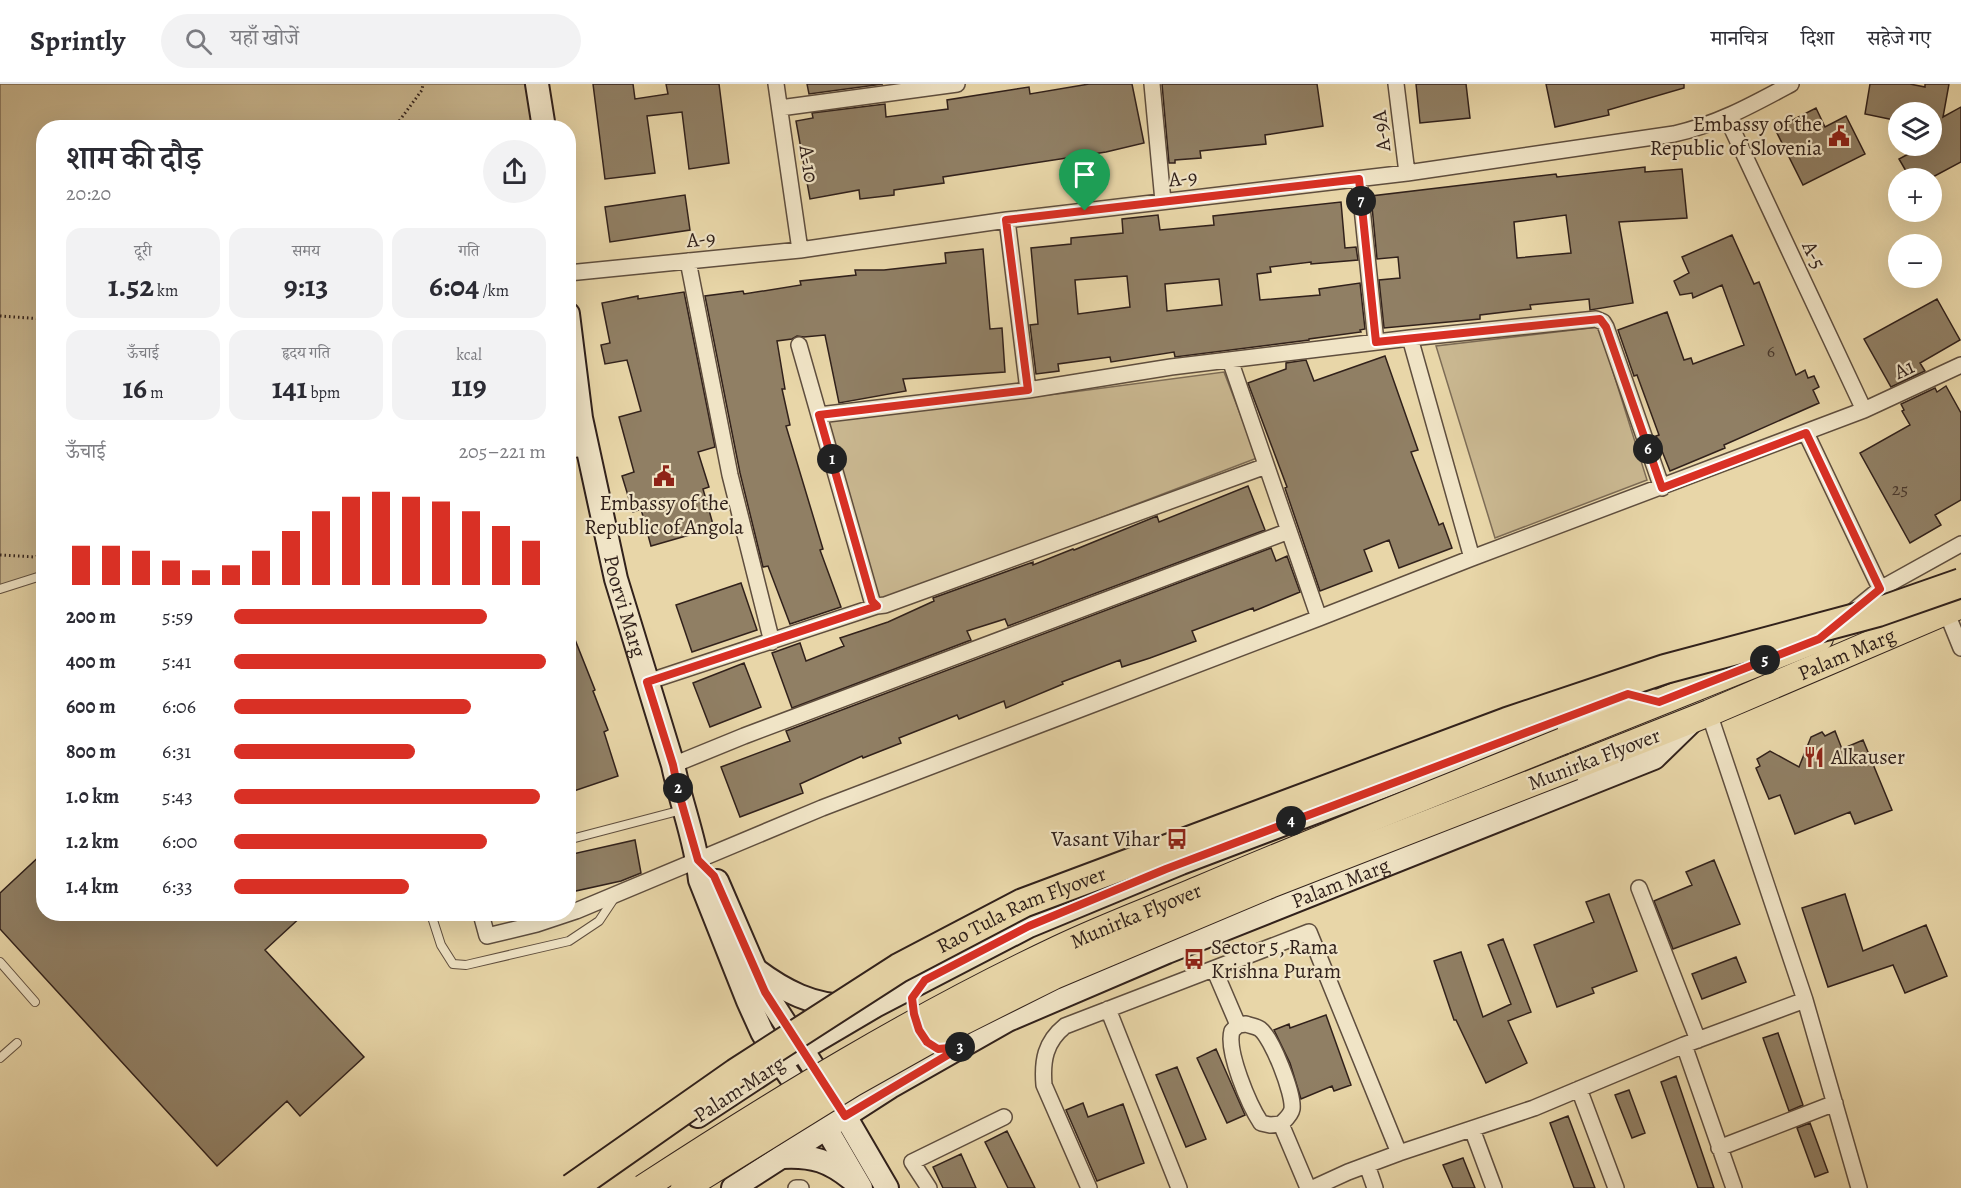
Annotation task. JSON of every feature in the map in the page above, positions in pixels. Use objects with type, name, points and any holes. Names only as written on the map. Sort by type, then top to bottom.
[{"type":"highway","name":"Rao Tula Ram Flyover","points":[[572,1188],[736,1073],[898,968],[1023,903],[1507,722],[1665,669],[1878,612],[1961,581]]},
{"type":"main road","points":[[537,84],[543,120]]},
{"type":"main road","name":"Poorvi Marg","points":[[576,378],[581,418],[578,449],[673,765],[698,860],[700,880],[762,1032],[780,1062],[836,1122]]},
{"type":"main road","name":"Palam Marg","points":[[585,1188],[801,1049],[874,1006],[1029,926],[1166,869],[1628,694],[1659,702],[1819,639],[1886,600],[1914,603],[1961,581]]},
{"type":"main road","name":"Palam Marg","points":[[733,1188],[879,1095],[1008,1020],[1167,952],[1654,758],[1702,716],[1954,608]]},
{"type":"main road","name":"Munirka Flyover","points":[[643,1188],[713,1142],[892,1035],[1050,953],[1292,850],[1659,702]]},
{"type":"main road","name":"Munirka Flyover","points":[[684,1188],[852,1084],[964,1021],[1054,976],[1270,885],[1702,716]]},
{"type":"main road","name":"Poorvi Marg","points":[[698,860],[714,876],[765,992],[801,1049],[836,1122]]},
{"type":"main road","points":[[755,970],[776,985],[819,1003],[874,1006]]},
{"type":"main road","points":[[925,980],[912,998],[919,1030],[927,1042],[938,1049],[961,1047]]},
{"type":"main road","points":[[864,1148],[861,1130],[865,1116],[879,1095]]},
{"type":"main road","points":[[836,1122],[864,1148],[887,1188]]},
{"type":"main road","points":[[836,1122],[860,1187]]},
{"type":"main road","points":[[781,1157],[794,1156],[813,1159],[836,1166],[860,1187]]},
{"type":"street","name":"A-10","points":[[776,84],[800,250]]},
{"type":"street","points":[[780,108],[957,84]]},
{"type":"street","points":[[1152,84],[1163,201]]},
{"type":"street","name":"A-9A","points":[[1396,84],[1407,173]]},
{"type":"street","name":"A-9","points":[[576,272],[800,250],[1006,220],[1407,173],[1674,134],[1702,128],[1727,118],[1791,84]]},
{"type":"street","name":"A-5","points":[[1727,118],[1864,410]]},
{"type":"street","points":[[1359,179],[1376,342]]},
{"type":"street","points":[[1006,220],[1028,390]]},
{"type":"street","points":[[688,261],[730,475],[772,642]]},
{"type":"street","points":[[819,415],[1028,390],[1171,367],[1410,338],[1600,319],[1606,327],[1662,488]]},
{"type":"street","points":[[1410,338],[1473,558]]},
{"type":"street","points":[[799,345],[872,601],[877,606]]},
{"type":"street","points":[[1230,360],[1319,618]]},
{"type":"street","name":"A1","points":[[576,910],[822,808],[1806,433],[1864,410],[1961,365]]},
{"type":"street","points":[[1806,433],[1886,600],[1961,544]]},
{"type":"street","points":[[647,682],[877,606],[885,606],[1266,466]]},
{"type":"street","points":[[673,765],[744,736],[1289,531]]},
{"type":"street","points":[[1954,608],[1961,648]]},
{"type":"street","points":[[1702,716],[1805,1000],[1859,1188]]},
{"type":"street","points":[[1640,888],[1691,1042],[1719,1148],[1734,1188]]},
{"type":"street","name":"A1","points":[[483,921],[487,936],[544,921]]},
{"type":"street","points":[[1089,1188],[1044,1085],[1042,1067],[1051,1038],[1062,1028],[1108,1009],[1309,932],[1399,1153]]},
{"type":"street","points":[[1214,969],[1238,1025]]},
{"type":"street","points":[[1281,1124],[1311,1188],[1399,1153],[1534,1108],[1691,1042],[1805,1000]]},
{"type":"street","points":[[1108,1009],[1179,1188]]},
{"type":"street","points":[[1246,1024],[1259,1028],[1268,1038],[1291,1095],[1290,1114],[1281,1124],[1270,1125],[1261,1122],[1253,1110],[1230,1048],[1232,1031],[1238,1025],[1246,1024]]},
{"type":"street","points":[[1579,1089],[1616,1188]]},
{"type":"street","points":[[1719,1148],[1835,1103]]},
{"type":"street","points":[[929,1188],[912,1162],[1004,1117]]},
{"type":"street","points":[[1472,1129],[1494,1188]]},
{"type":"street","points":[[1367,1165],[1375,1188]]},
{"type":"street","points":[[796,1188],[801,1188]]},
{"type":"lane","points":[[0,589],[36,578]]},
{"type":"lane","points":[[576,838],[684,810]]},
{"type":"lane","points":[[433,921],[441,945],[453,964],[466,965],[569,941],[599,921],[618,894]]},
{"type":"lane","points":[[0,962],[36,1002]]},
{"type":"lane","points":[[0,1058],[17,1043]]},
{"type":"path","points":[[400,120],[422,90],[423,84]]},
{"type":"path","points":[[0,316],[36,318]]},
{"type":"path","points":[[0,555],[36,557]]},
{"type":"shaded area","points":[[0,84],[528,84],[532,120],[36,120],[36,575],[0,585]]},
{"type":"shaded area","points":[[1599,327],[1647,480],[1495,538],[1436,346]]},
{"type":"shaded area","points":[[1224,372],[1257,458],[880,602],[828,420]]},
{"type":"building","points":[[593,84],[633,84],[635,99],[668,94],[666,84],[719,84],[729,163],[689,169],[682,112],[647,116],[655,173],[605,179]]},
{"type":"building","points":[[807,84],[883,84],[809,94]]},
{"type":"building","points":[[1089,84],[1132,84],[1144,143],[1106,152],[943,177],[944,183],[894,190],[894,195],[860,199],[859,190],[810,199],[796,121],[813,118],[812,113],[885,104],[886,117],[948,109],[947,100],[1029,87],[1030,94]]},
{"type":"building","points":[[1162,84],[1317,84],[1323,126],[1265,135],[1266,144],[1200,151],[1201,158],[1175,160],[1175,163],[1169,163]]},
{"type":"building","points":[[1416,84],[1466,84],[1470,118],[1420,123]]},
{"type":"building","points":[[1546,84],[1684,84],[1684,88],[1608,110],[1609,115],[1555,127]]},
{"type":"building","points":[[1870,84],[1910,84],[1925,87],[1925,84],[1949,84],[1943,117],[1961,107],[1961,162],[1942,172],[1942,168],[1904,168],[1899,159],[1905,156],[1942,156],[1942,102],[1888,102],[1888,119],[1865,114]]},
{"type":"building","points":[[1816,108],[1825,127],[1846,116],[1865,154],[1803,185],[1775,129]]},
{"type":"building","points":[[1645,167],[1645,172],[1682,169],[1687,218],[1619,222],[1633,303],[1590,310],[1589,299],[1530,305],[1531,309],[1480,315],[1480,319],[1384,328],[1379,280],[1400,278],[1398,257],[1377,259],[1371,196],[1556,174],[1557,177]],"holes":[[[1566,215],[1571,253],[1517,258],[1514,222]]]},
{"type":"building","points":[[685,195],[690,230],[610,242],[605,207]]},
{"type":"building","points":[[1341,202],[1345,248],[1356,247],[1358,260],[1270,267],[1271,272],[1257,274],[1260,300],[1320,295],[1319,289],[1360,283],[1365,329],[1360,330],[1361,332],[1309,340],[1175,357],[1174,352],[1111,362],[1110,357],[1058,364],[1059,371],[1036,374],[1030,325],[1038,324],[1031,248],[1071,244],[1071,238],[1123,233],[1122,219],[1158,215],[1160,230],[1214,225],[1213,216]],"holes":[[[1127,276],[1130,307],[1078,314],[1075,280]],[[1219,279],[1222,305],[1167,311],[1165,284]]]},
{"type":"building","points":[[1732,235],[1754,284],[1759,282],[1796,375],[1805,370],[1808,378],[1814,376],[1819,387],[1813,390],[1819,403],[1724,445],[1725,448],[1670,471],[1656,436],[1659,435],[1637,375],[1634,376],[1618,330],[1667,312],[1684,360],[1691,358],[1693,364],[1744,345],[1722,285],[1693,298],[1692,293],[1680,295],[1674,281],[1689,273],[1682,257]]},
{"type":"building","points":[[983,249],[990,329],[1002,328],[1005,372],[903,379],[906,391],[839,403],[825,335],[797,336],[777,341],[785,389],[782,389],[790,425],[786,426],[823,549],[820,550],[841,607],[790,624],[768,566],[763,567],[740,473],[705,296],[743,291],[744,294],[801,285],[800,281],[856,275],[855,270],[884,270],[946,263],[945,253]]},
{"type":"building","points":[[684,292],[715,447],[698,452],[709,487],[703,489],[714,528],[651,546],[641,509],[633,512],[622,476],[634,472],[619,417],[641,411],[627,360],[605,364],[601,345],[610,343],[602,303],[638,296],[638,299]]},
{"type":"building","points":[[1937,299],[1960,340],[1920,363],[1925,371],[1891,387],[1864,339]]},
{"type":"building","points":[[1385,356],[1418,450],[1411,452],[1439,525],[1443,523],[1452,548],[1399,568],[1389,540],[1364,550],[1372,571],[1320,591],[1285,488],[1287,487],[1248,383],[1286,369],[1286,363],[1306,360],[1314,381]]},
{"type":"building","points":[[1946,386],[1961,413],[1961,500],[1935,515],[1941,525],[1910,543],[1860,453],[1910,425],[1902,411],[1904,410],[1901,404],[1935,388],[1937,392]]},
{"type":"building","points":[[1248,486],[1265,530],[1008,626],[1005,619],[967,631],[971,640],[792,708],[772,653],[800,643],[806,661],[844,646],[840,638],[888,622],[934,601],[933,598],[1033,562],[1033,565],[1074,550],[1157,516],[1159,522]]},
{"type":"building","points":[[1271,548],[1276,561],[1287,556],[1300,592],[1254,611],[1253,608],[1192,631],[1196,641],[1150,658],[1122,667],[1120,660],[1062,682],[1063,684],[1006,708],[1004,701],[959,719],[957,715],[899,738],[901,743],[863,758],[862,756],[800,784],[803,793],[740,817],[721,767],[790,741],[786,731]]},
{"type":"building","points":[[741,583],[757,630],[692,652],[676,605]]},
{"type":"building","points":[[576,642],[608,730],[604,732],[618,776],[576,790]]},
{"type":"building","points":[[744,663],[761,707],[710,727],[693,683]]},
{"type":"building","points":[[1835,731],[1842,749],[1863,740],[1892,810],[1855,824],[1850,812],[1795,834],[1780,795],[1769,799],[1756,768],[1760,766],[1757,759],[1770,751],[1799,767],[1811,737],[1822,732],[1825,736]]},
{"type":"building","points":[[635,840],[641,873],[621,881],[576,891],[576,853]]},
{"type":"building","points":[[36,859],[36,921],[296,921],[265,950],[364,1057],[300,1116],[287,1101],[217,1166],[0,929],[0,893]]},
{"type":"building","points":[[1714,860],[1740,924],[1673,949],[1654,901],[1692,885],[1686,872]]},
{"type":"building","points":[[1609,894],[1637,971],[1592,988],[1594,993],[1557,1007],[1534,945],[1594,922],[1586,902]]},
{"type":"building","points":[[1845,894],[1863,951],[1926,925],[1947,976],[1905,993],[1893,965],[1828,987],[1802,908]]},
{"type":"building","points":[[1503,939],[1531,1012],[1508,1021],[1527,1063],[1486,1083],[1454,1020],[1434,961],[1461,952],[1483,1017],[1511,1004],[1488,945]]},
{"type":"building","points":[[1736,957],[1746,982],[1702,999],[1692,974]]},
{"type":"building","points":[[1326,1015],[1351,1085],[1334,1091],[1332,1086],[1301,1099],[1290,1063],[1274,1030],[1289,1024],[1290,1028]]},
{"type":"building","points":[[1778,1033],[1803,1105],[1789,1111],[1763,1038]]},
{"type":"building","points":[[1216,1049],[1245,1115],[1227,1123],[1197,1058]]},
{"type":"building","points":[[1177,1067],[1206,1139],[1186,1147],[1156,1075]]},
{"type":"building","points":[[1676,1076],[1714,1188],[1698,1188],[1661,1082]]},
{"type":"building","points":[[1629,1090],[1645,1133],[1632,1138],[1615,1095]]},
{"type":"building","points":[[1083,1103],[1088,1117],[1123,1104],[1144,1163],[1097,1181],[1066,1110]]},
{"type":"building","points":[[1568,1116],[1595,1188],[1574,1188],[1550,1123]]},
{"type":"building","points":[[1810,1123],[1828,1172],[1815,1177],[1797,1128]]},
{"type":"building","points":[[1007,1131],[1035,1188],[1008,1188],[985,1142]]},
{"type":"building","points":[[961,1154],[976,1188],[943,1188],[933,1167]]},
{"type":"building","points":[[1463,1158],[1475,1188],[1453,1188],[1443,1165]]},
{"type":"place","name":"Embassy of the Republic of Slovenia","points":[[1839,136]]},
{"type":"place","name":"Embassy of the Republic of Angola","points":[[664,476]]},
{"type":"place","name":"Alkauser","points":[[1814,757]]},
{"type":"place","name":"Vasant Vihar","points":[[1177,839]]},
{"type":"place","name":"Sector 5, Rama Krishna Puram","points":[[1194,959]]},
{"type":"route","points":[[1359,179],[1376,342],[1600,319],[1606,327],[1662,488],[1806,433],[1880,589],[1819,639],[1659,702],[1628,694],[1181,863],[1029,926],[925,980],[918,987],[912,998],[914,1014],[919,1030],[927,1042],[938,1049],[961,1047],[845,1116],[765,992],[714,876],[698,860],[673,765],[647,682],[877,606],[872,601],[819,415],[1028,390],[1006,220],[1085,211],[1359,179]]}]
